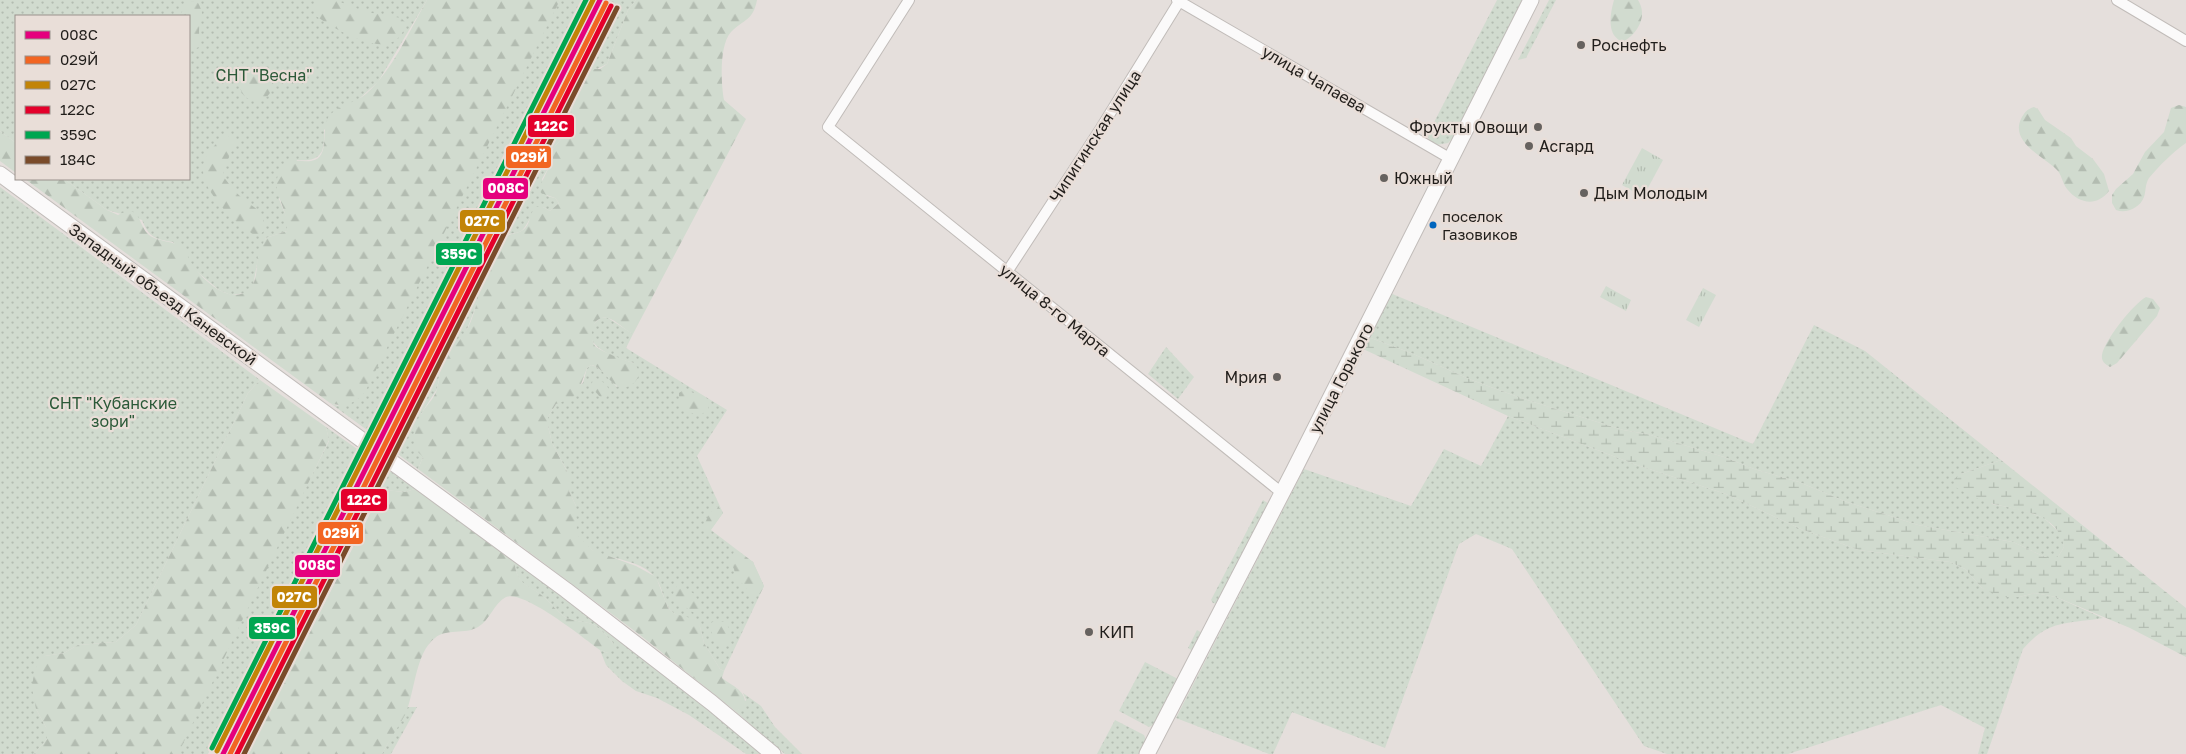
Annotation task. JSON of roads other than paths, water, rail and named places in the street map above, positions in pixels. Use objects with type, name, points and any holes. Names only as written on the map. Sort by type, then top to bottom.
[{"type":"main road","name":"улица Горького","points":[[1147,754],[1282,493],[1531,0]]},
{"type":"main road","name":"Западный объезд Каневской","points":[[0,174],[640,646],[772,754]]},
{"type":"street","name":"улица 8-го Марта","points":[[909,0],[828,127],[1282,493]]},
{"type":"street","points":[[2117,0],[2186,41]]},
{"type":"street","name":"улица Чапаева","points":[[1179,1],[1451,158]]},
{"type":"street","name":"Чипигинская улица","points":[[1007,272],[1101,128],[1179,1]]},
{"type":"place","name":"Роснефть","points":[[1581,45]]},
{"type":"place","name":"Фрукты Овощи","points":[[1538,127]]},
{"type":"place","name":"Асгард","points":[[1529,146]]},
{"type":"place","name":"Южный","points":[[1384,178]]},
{"type":"place","name":"Дым Молодым","points":[[1584,193]]},
{"type":"place","name":"поселок Газовиков","points":[[1433,225]]},
{"type":"place","name":"Мрия","points":[[1277,377]]},
{"type":"place","name":"КИП","points":[[1089,632]]},
{"type":"park label","name":"СНТ \"Весна\"","points":[[264,75]]},
{"type":"park label","name":"СНТ \"Кубанские зори\"","points":[[113,412]]}]
